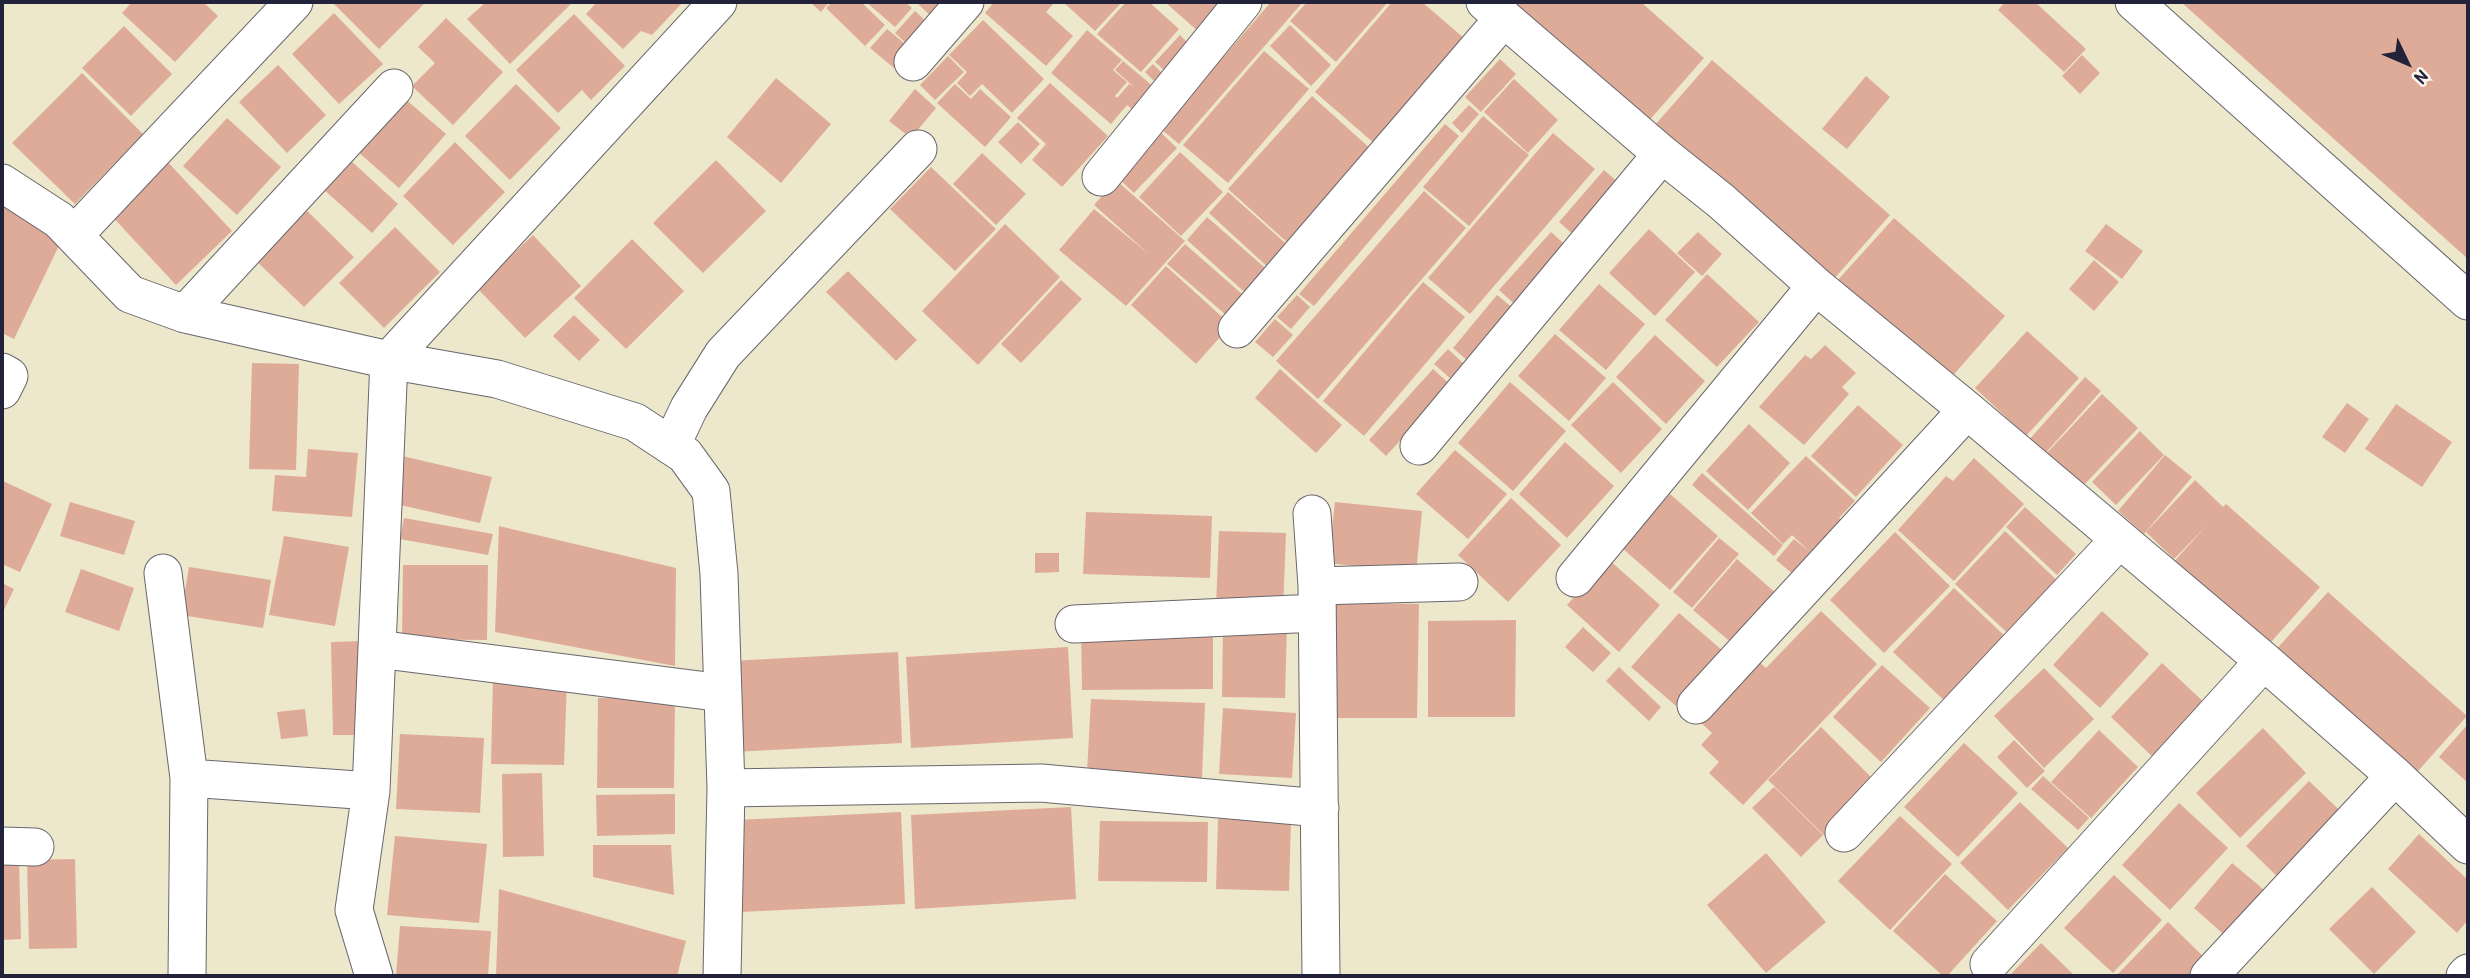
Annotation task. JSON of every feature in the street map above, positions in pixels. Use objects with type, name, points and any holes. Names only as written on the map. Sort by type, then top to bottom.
[{"type":"street","points":[[74,235],[294,2]]},
{"type":"street","points":[[374,976],[354,910],[371,791],[389,360],[718,2]]},
{"type":"street","points":[[913,62],[965,2]]},
{"type":"street","points":[[1101,177],[1243,2]]},
{"type":"street","points":[[2134,2],[2468,301]]},
{"type":"street","points":[[1237,329],[1494,10],[1661,154],[1721,201],[1816,286],[2264,661],[2395,776],[2468,845]]},
{"type":"street","points":[[185,314],[394,88]]},
{"type":"street","points":[[671,446],[689,408],[723,355],[918,149]]},
{"type":"street","points":[[1419,446],[1661,154]]},
{"type":"street","points":[[2,183],[59,220],[130,294],[185,314],[389,360],[509,383],[635,422],[685,455],[711,491],[719,574],[726,788],[722,976]]},
{"type":"street","points":[[1575,578],[1816,286]]},
{"type":"street","points":[[2,372],[9,376],[2,390]]},
{"type":"street","points":[[1696,705],[1967,410]]},
{"type":"street","points":[[1312,514],[1317,600],[1321,976]]},
{"type":"street","points":[[1844,833],[2119,540]]},
{"type":"street","points":[[163,573],[189,778],[187,976]]},
{"type":"street","points":[[1074,624],[1317,600],[1459,582]]},
{"type":"street","points":[[377,649],[723,693]]},
{"type":"street","points":[[1989,964],[2264,661]]},
{"type":"street","points":[[2209,976],[2395,776]]},
{"type":"street","points":[[189,778],[371,791]]},
{"type":"street","points":[[726,788],[1041,783],[1320,808]]},
{"type":"building","points":[[132,2],[203,2],[218,16],[175,62],[122,13]]},
{"type":"building","points":[[332,2],[422,2],[424,4],[379,49]]},
{"type":"building","points":[[486,2],[573,2],[510,64],[467,19]]},
{"type":"building","points":[[597,2],[683,2],[652,35],[641,31],[623,49],[586,14]]},
{"type":"building","points":[[810,2],[829,2],[821,12]]},
{"type":"building","points":[[832,2],[861,2],[885,25],[865,46],[826,8]]},
{"type":"building","points":[[866,2],[905,2],[912,8],[895,27]]},
{"type":"building","points":[[950,2],[934,19],[918,4]]},
{"type":"building","points":[[994,2],[1055,2],[1046,12],[1073,36],[1046,66],[985,13]]},
{"type":"building","points":[[1063,2],[1122,2],[1095,31]]},
{"type":"building","points":[[1126,2],[1149,2],[1179,29],[1141,72],[1097,34]]},
{"type":"building","points":[[1165,2],[1228,2],[1200,33]]},
{"type":"building","points":[[1271,2],[1303,2],[1179,144],[1161,129]]},
{"type":"building","points":[[1307,2],[1388,2],[1336,62],[1290,21]]},
{"type":"building","points":[[1392,2],[1422,2],[1472,45],[1382,150],[1315,92]]},
{"type":"building","points":[[1512,2],[1641,2],[1704,58],[1647,123]]},
{"type":"building","points":[[2005,2],[2035,2],[2086,49],[2064,72],[1998,10]]},
{"type":"building","points":[[2181,2],[2468,2],[2468,259]]},
{"type":"building","points":[[915,11],[930,25],[910,47],[895,33]]},
{"type":"building","points":[[334,13],[383,64],[339,104],[292,54]]},
{"type":"building","points":[[574,14],[625,66],[591,100],[582,90],[558,113],[516,70]]},
{"type":"building","points":[[446,18],[503,72],[453,125],[412,86],[435,63],[418,47]]},
{"type":"building","points":[[983,20],[1044,79],[1012,113],[982,84],[970,96],[957,83],[967,72],[949,55]]},
{"type":"building","points":[[1290,25],[1331,65],[1311,86],[1270,46]]},
{"type":"building","points":[[124,26],[172,74],[131,116],[82,68]]},
{"type":"building","points":[[887,29],[910,48],[894,68],[870,48]]},
{"type":"building","points":[[1087,30],[1122,60],[1113,70],[1127,82],[1115,96],[1117,98],[1129,84],[1134,87],[1115,70],[1123,61],[1154,87],[1134,111],[1127,105],[1111,124],[1051,73]]},
{"type":"building","points":[[1180,35],[1190,45],[1165,71],[1155,62]]},
{"type":"building","points":[[1264,51],[1309,89],[1228,183],[1183,145]]},
{"type":"building","points":[[2082,55],[2100,73],[2080,94],[2062,76]]},
{"type":"building","points":[[948,56],[964,72],[935,100],[920,85]]},
{"type":"building","points":[[1500,59],[1516,74],[1481,112],[1465,97]]},
{"type":"building","points":[[1712,60],[1890,215],[1833,280],[1655,125]]},
{"type":"building","points":[[1153,64],[1163,74],[1155,82],[1145,72]]},
{"type":"building","points":[[278,65],[326,115],[287,153],[239,102]]},
{"type":"building","points":[[82,73],[143,134],[75,204],[12,143]]},
{"type":"building","points":[[1866,76],[1890,97],[1847,149],[1822,129]]},
{"type":"building","points":[[776,78],[831,124],[781,183],[727,137]]},
{"type":"building","points":[[1514,79],[1558,120],[1528,153],[1484,112]]},
{"type":"building","points":[[1050,83],[1108,136],[1062,187],[1032,160],[1046,144],[1017,118]]},
{"type":"building","points":[[516,84],[561,128],[510,180],[465,136]]},
{"type":"building","points":[[955,84],[971,99],[980,89],[1011,117],[985,147],[937,103]]},
{"type":"building","points":[[915,89],[936,108],[911,138],[889,121]]},
{"type":"building","points":[[1312,96],[1373,151],[1289,244],[1228,189]]},
{"type":"building","points":[[404,98],[446,134],[399,188],[357,151]]},
{"type":"building","points":[[1469,105],[1479,114],[1462,133],[1452,123]]},
{"type":"building","points":[[1483,116],[1529,155],[1469,226],[1423,187]]},
{"type":"building","points":[[227,118],[281,167],[237,215],[183,166]]},
{"type":"building","points":[[1018,122],[1040,144],[1021,164],[998,142]]},
{"type":"building","points":[[1445,124],[1459,136],[1314,306],[1299,294]]},
{"type":"building","points":[[1158,130],[1177,148],[1134,193],[1115,175]]},
{"type":"building","points":[[1553,133],[1595,169],[1470,314],[1428,278]]},
{"type":"building","points":[[455,142],[505,192],[453,245],[403,196]]},
{"type":"building","points":[[1180,152],[1223,192],[1181,236],[1139,197]]},
{"type":"building","points":[[982,153],[1026,194],[996,225],[953,184]]},
{"type":"building","points":[[348,158],[398,204],[372,233],[321,187]]},
{"type":"building","points":[[165,159],[232,231],[176,285],[108,212]]},
{"type":"building","points":[[716,160],[766,211],[703,273],[653,223]]},
{"type":"building","points":[[931,167],[996,229],[955,271],[890,209]]},
{"type":"building","points":[[1604,170],[1620,184],[1576,237],[1559,222]]},
{"type":"building","points":[[1116,180],[1185,241],[1126,306],[1059,250],[1094,209],[1150,255],[1094,205]]},
{"type":"building","points":[[1424,191],[1466,228],[1318,399],[1276,361]]},
{"type":"building","points":[[1228,192],[1292,249],[1272,271],[1209,213]]},
{"type":"building","points":[[2,198],[67,229],[14,339],[2,333]]},
{"type":"building","points":[[296,200],[354,257],[304,307],[246,251]]},
{"type":"building","points":[[1207,217],[1272,274],[1251,298],[1187,240]]},
{"type":"building","points":[[1894,218],[2005,316],[1949,380],[1837,281]]},
{"type":"building","points":[[1005,224],[1060,277],[978,365],[922,311]]},
{"type":"building","points":[[2106,224],[2143,251],[2122,279],[2085,251]]},
{"type":"building","points":[[395,227],[440,272],[384,328],[339,283]]},
{"type":"building","points":[[1649,229],[1695,272],[1655,316],[1609,273]]},
{"type":"building","points":[[1551,232],[1572,251],[1519,308],[1499,290]]},
{"type":"building","points":[[1698,232],[1722,254],[1702,276],[1677,253]]},
{"type":"building","points":[[533,235],[581,286],[525,338],[477,288]]},
{"type":"building","points":[[632,239],[684,291],[626,349],[574,298]]},
{"type":"building","points":[[1185,244],[1250,301],[1233,321],[1167,264]]},
{"type":"building","points":[[2094,260],[2119,282],[2094,311],[2069,289]]},
{"type":"building","points":[[1166,266],[1231,325],[1196,364],[1131,305]]},
{"type":"building","points":[[848,271],[917,340],[896,361],[826,292]]},
{"type":"building","points":[[1707,274],[1759,322],[1717,367],[1665,320]]},
{"type":"building","points":[[1061,280],[1082,299],[1021,363],[1001,344]]},
{"type":"building","points":[[1423,282],[1465,317],[1364,436],[1323,401]]},
{"type":"building","points":[[1599,284],[1645,324],[1606,370],[1559,330]]},
{"type":"building","points":[[1297,295],[1310,307],[1291,329],[1277,317]]},
{"type":"building","points":[[1497,295],[1519,313],[1475,367],[1453,348]]},
{"type":"building","points":[[574,315],[600,340],[579,361],[553,336]]},
{"type":"building","points":[[1275,319],[1293,335],[1273,357],[1255,342]]},
{"type":"building","points":[[2027,331],[2079,378],[2026,436],[1975,388]]},
{"type":"building","points":[[1555,334],[1606,378],[1569,421],[1518,376]]},
{"type":"building","points":[[1655,335],[1705,381],[1666,424],[1616,377]]},
{"type":"building","points":[[1825,345],[1856,373],[1842,387],[1849,394],[1804,445],[1759,407],[1805,355],[1811,359]]},
{"type":"building","points":[[1448,349],[1464,364],[1451,379],[1434,364]]},
{"type":"building","points":[[252,363],[299,364],[296,470],[249,469]]},
{"type":"building","points":[[1280,369],[1342,425],[1316,453],[1255,398]]},
{"type":"building","points":[[1433,369],[1451,385],[1386,456],[1369,440]]},
{"type":"building","points":[[2085,377],[2101,391],[2043,456],[2027,442]]},
{"type":"building","points":[[1510,382],[1566,431],[1513,491],[1458,443]]},
{"type":"building","points":[[1613,382],[1662,429],[1621,473],[1571,425]]},
{"type":"building","points":[[2102,394],[2138,428],[2082,487],[2047,453]]},
{"type":"building","points":[[2347,403],[2369,419],[2345,453],[2322,437]]},
{"type":"building","points":[[2396,404],[2452,442],[2422,487],[2365,449]]},
{"type":"building","points":[[1858,405],[1903,445],[1856,497],[1811,456]]},
{"type":"building","points":[[1749,424],[1790,463],[1748,510],[1706,471]]},
{"type":"building","points":[[2140,431],[2164,455],[2116,505],[2092,482]]},
{"type":"building","points":[[1565,442],[1614,486],[1567,538],[1519,494]]},
{"type":"building","points":[[308,449],[358,453],[352,517],[272,511],[275,475],[306,477]]},
{"type":"building","points":[[1455,450],[1507,494],[1468,539],[1416,494]]},
{"type":"building","points":[[398,455],[492,477],[480,523],[387,502]]},
{"type":"building","points":[[2165,455],[2192,477],[2144,534],[2118,511]]},
{"type":"building","points":[[1806,456],[1855,501],[1839,518],[1844,522],[1800,580],[1776,560],[1794,539],[1810,552],[1792,535],[1783,544],[1751,513]]},
{"type":"building","points":[[1974,458],[2024,504],[1954,581],[1898,530],[1946,476],[1953,481]]},
{"type":"building","points":[[1702,473],[1783,545],[1774,556],[1692,485]]},
{"type":"building","points":[[2195,480],[2223,507],[2226,504],[2320,587],[2264,650],[2170,566],[2206,526],[2174,559],[2146,532]]},
{"type":"building","points":[[3,481],[52,504],[20,572],[2,564]]},
{"type":"building","points":[[1670,494],[1718,536],[1670,590],[1622,548]]},
{"type":"building","points":[[1511,498],[1561,545],[1508,602],[1458,555]]},
{"type":"building","points":[[70,502],[135,521],[124,555],[60,536]]},
{"type":"building","points":[[1335,502],[1422,511],[1416,573],[1328,563]]},
{"type":"building","points":[[2025,507],[2076,554],[2057,575],[2006,527]]},
{"type":"building","points":[[1086,512],[1212,516],[1210,578],[1083,574]]},
{"type":"building","points":[[404,518],[493,534],[488,555],[400,539]]},
{"type":"building","points":[[499,526],[676,568],[675,666],[495,632]]},
{"type":"building","points":[[1219,531],[1286,533],[1283,609],[1216,607]]},
{"type":"building","points":[[2005,531],[2063,586],[2014,639],[1955,584]]},
{"type":"building","points":[[1895,532],[1950,586],[1884,653],[1830,600]]},
{"type":"building","points":[[284,536],[349,547],[335,626],[269,615]]},
{"type":"building","points":[[1719,538],[1739,554],[1692,608],[1673,592]]},
{"type":"building","points":[[1035,553],[1059,553],[1059,572],[1035,573]]},
{"type":"building","points":[[1608,559],[1660,605],[1619,652],[1567,605]]},
{"type":"building","points":[[1737,559],[1778,595],[1734,645],[1693,610]]},
{"type":"building","points":[[403,565],[488,565],[487,640],[402,639]]},
{"type":"building","points":[[189,567],[271,580],[263,628],[181,615]]},
{"type":"building","points":[[81,569],[134,588],[119,631],[65,612]]},
{"type":"building","points":[[2,583],[14,589],[2,614]]},
{"type":"building","points":[[1954,588],[2010,641],[1949,705],[1893,652]]},
{"type":"building","points":[[2328,592],[2467,716],[2410,780],[2272,654]]},
{"type":"building","points":[[1326,603],[1419,604],[1417,718],[1324,718]]},
{"type":"building","points":[[1821,611],[1877,664],[1743,805],[1709,773],[1719,762],[1701,745],[1712,733],[1698,720],[1756,659],[1766,668]]},
{"type":"building","points":[[2102,611],[2149,654],[2100,708],[2053,665]]},
{"type":"building","points":[[1679,613],[1723,651],[1676,706],[1631,667]]},
{"type":"building","points":[[1516,620],[1515,717],[1428,717],[1428,621]]},
{"type":"building","points":[[1223,624],[1287,625],[1285,698],[1222,697]]},
{"type":"building","points":[[1213,625],[1213,689],[1082,690],[1081,626]]},
{"type":"building","points":[[1583,627],[1611,653],[1593,672],[1565,647]]},
{"type":"building","points":[[365,641],[367,735],[333,735],[331,642]]},
{"type":"building","points":[[1068,647],[1073,738],[911,748],[906,657]]},
{"type":"building","points":[[898,652],[902,743],[734,752],[730,661]]},
{"type":"building","points":[[2162,663],[2208,706],[2156,760],[2111,717]]},
{"type":"building","points":[[1882,665],[1930,708],[1881,762],[1833,717]]},
{"type":"building","points":[[1619,667],[1661,707],[1649,721],[1606,681]]},
{"type":"building","points":[[2044,668],[2094,719],[2044,768],[1994,716]]},
{"type":"building","points":[[493,678],[567,679],[564,765],[491,764]]},
{"type":"building","points":[[598,698],[675,698],[674,788],[597,788]]},
{"type":"building","points":[[1091,699],[1205,703],[1202,778],[1087,773]]},
{"type":"building","points":[[1223,708],[1296,713],[1292,778],[1219,774]]},
{"type":"building","points":[[305,709],[308,736],[281,739],[277,712]]},
{"type":"building","points":[[2468,724],[2468,783],[2439,757]]},
{"type":"building","points":[[1821,727],[1878,784],[1826,837],[1768,780]]},
{"type":"building","points":[[2263,728],[2306,773],[2240,838],[2196,793]]},
{"type":"building","points":[[2099,730],[2138,767],[2091,818],[2051,782]]},
{"type":"building","points":[[400,734],[484,738],[480,813],[396,809]]},
{"type":"building","points":[[2014,740],[2045,771],[2027,788],[1997,757]]},
{"type":"building","points":[[1964,743],[2018,793],[1958,857],[1904,807]]},
{"type":"building","points":[[542,773],[544,856],[503,857],[502,774]]},
{"type":"building","points":[[2043,776],[2089,818],[2078,830],[2031,789]]},
{"type":"building","points":[[2309,781],[2355,825],[2291,890],[2246,846]]},
{"type":"building","points":[[1774,787],[1823,835],[1801,857],[1752,808]]},
{"type":"building","points":[[675,794],[675,834],[597,836],[596,795]]},
{"type":"building","points":[[2020,802],[2068,848],[2008,910],[1960,863]]},
{"type":"building","points":[[2179,803],[2228,848],[2170,910],[2122,865]]},
{"type":"building","points":[[1071,807],[1076,899],[915,909],[911,815]]},
{"type":"building","points":[[901,812],[905,904],[741,912],[737,820]]},
{"type":"building","points":[[1900,816],[1952,864],[1890,930],[1838,881]]},
{"type":"building","points":[[1218,819],[1291,820],[1289,891],[1216,889]]},
{"type":"building","points":[[1100,821],[1208,822],[1207,882],[1098,881]]},
{"type":"building","points":[[2419,834],[2468,880],[2468,920],[2457,933],[2388,869]]},
{"type":"building","points":[[395,836],[487,844],[479,923],[387,915]]},
{"type":"building","points":[[593,845],[671,845],[674,895],[593,877]]},
{"type":"building","points":[[1766,853],[1826,922],[1766,973],[1707,905]]},
{"type":"building","points":[[75,859],[77,948],[29,949],[27,860]]},
{"type":"building","points":[[2,861],[19,861],[21,939],[2,940]]},
{"type":"building","points":[[2232,863],[2269,894],[2230,940],[2194,908]]},
{"type":"building","points":[[1945,874],[1997,921],[1947,976],[1943,976],[1893,931]]},
{"type":"building","points":[[2114,875],[2162,920],[2113,973],[2064,928]]},
{"type":"building","points":[[2372,887],[2416,932],[2374,974],[2329,929]]},
{"type":"building","points":[[499,889],[686,941],[677,976],[496,976]]},
{"type":"building","points":[[2168,922],[2209,962],[2195,976],[2117,975]]},
{"type":"building","points":[[400,926],[491,931],[488,976],[396,976]]},
{"type":"building","points":[[2041,943],[2075,976],[2009,976]]}]
